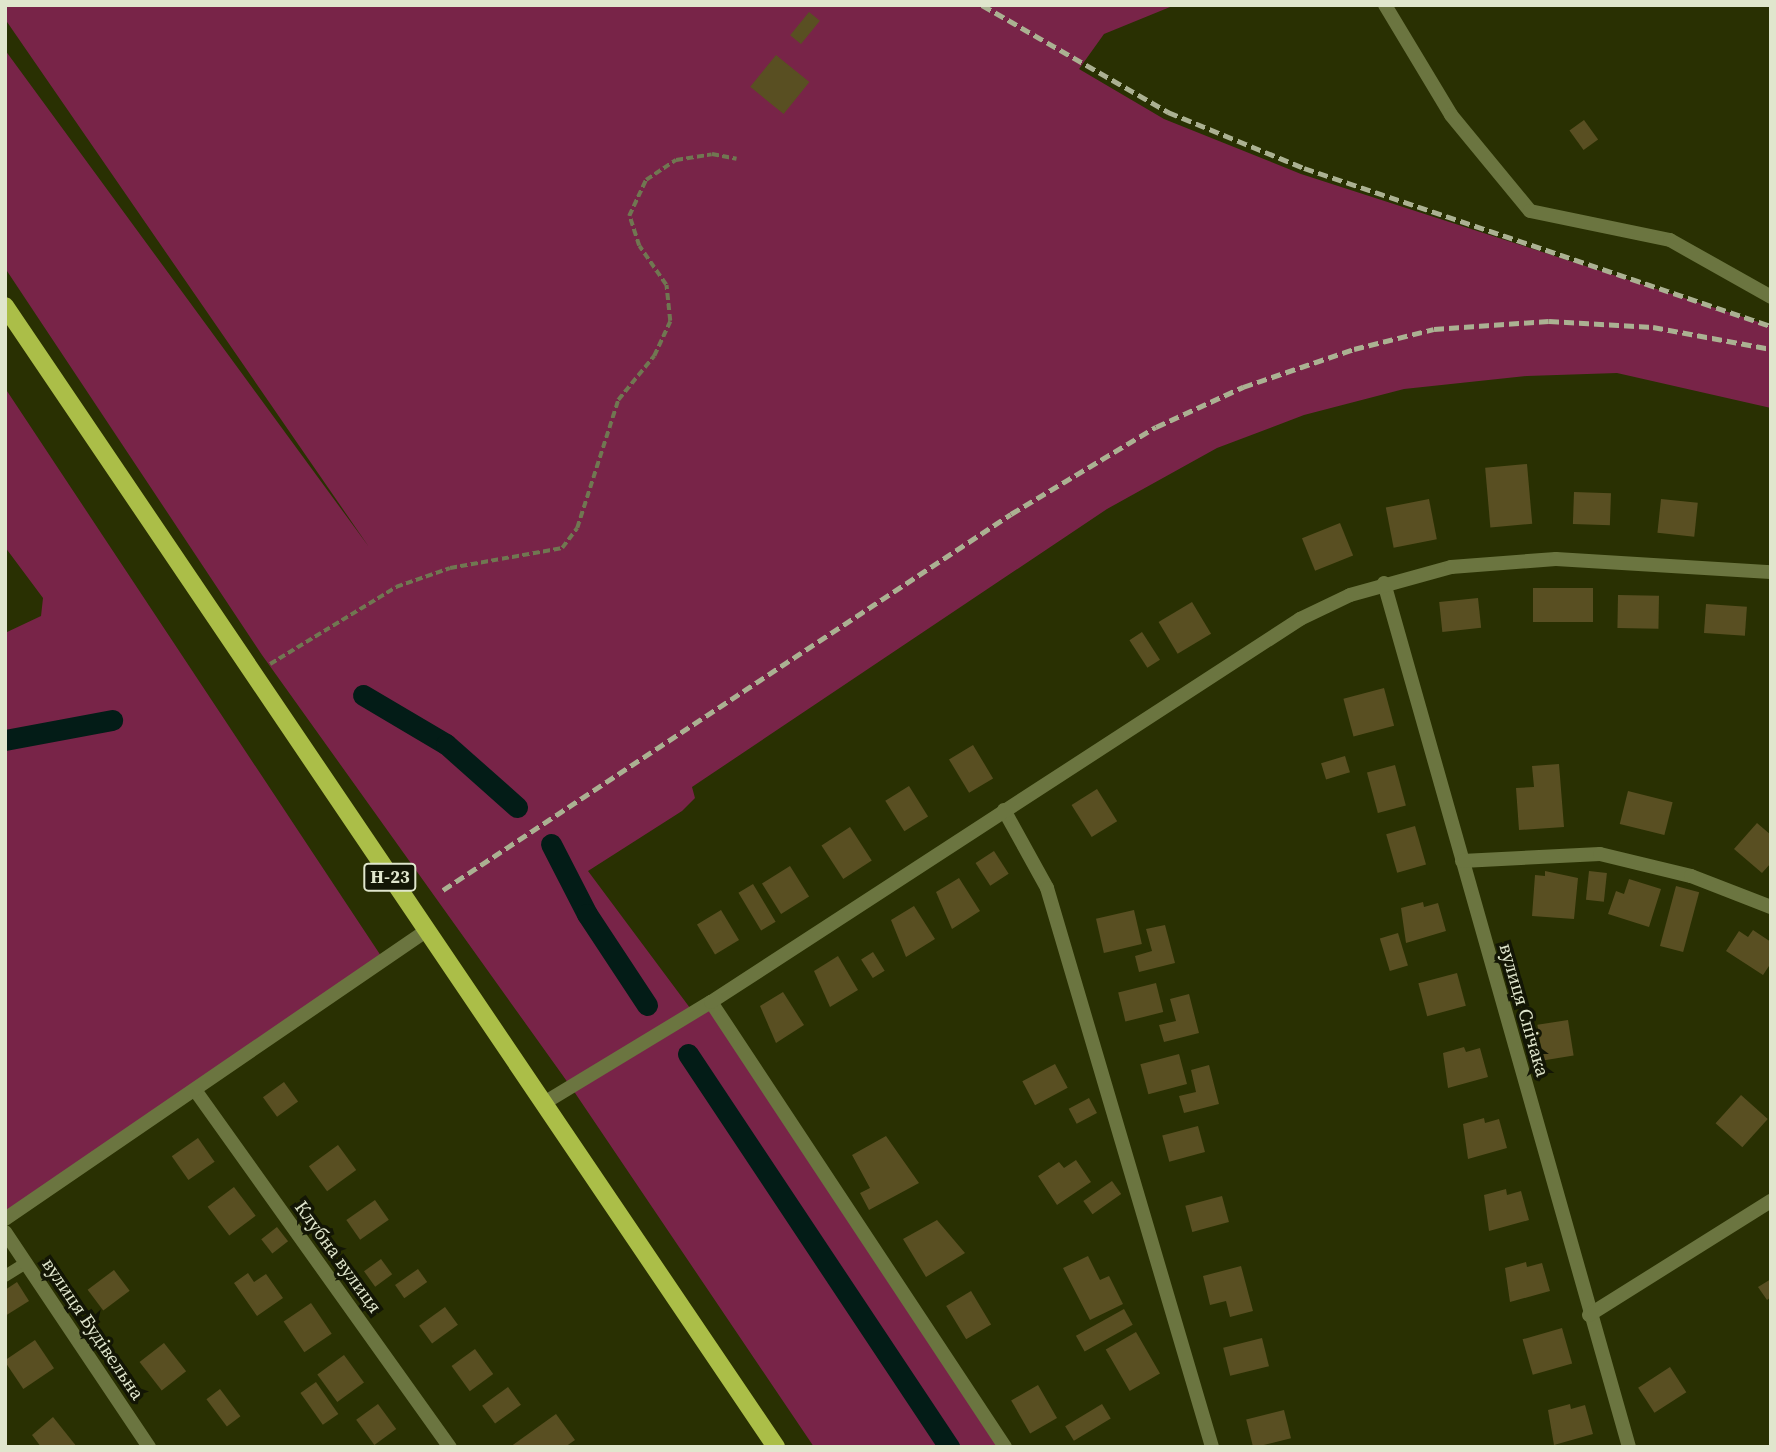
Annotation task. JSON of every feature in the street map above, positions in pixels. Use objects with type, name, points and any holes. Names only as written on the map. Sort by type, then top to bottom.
[{"type":"main road","name":"Н-23","points":[[5,306],[776,1447]]},
{"type":"street","points":[[1385,5],[1451,115],[1530,211],[1670,240],[1771,297]]},
{"type":"street","points":[[544,1103],[710,1002],[1300,619],[1384,583],[1451,567],[1556,559],[1771,572]]},
{"type":"street","name":"вулиця Спічака","points":[[1384,583],[1589,1315],[1629,1447]]},
{"type":"street","points":[[1004,810],[1047,888],[1212,1447]]},
{"type":"street","points":[[1462,860],[1600,854],[1691,876],[1771,907]]},
{"type":"street","points":[[5,1219],[426,931]]},
{"type":"street","points":[[710,1002],[1005,1447]]},
{"type":"street","name":"Клубна вулиця","points":[[195,1090],[450,1447]]},
{"type":"street","points":[[1589,1315],[1771,1201]]},
{"type":"street","name":"вулиця Будівельна","points":[[5,1232],[149,1447]]},
{"type":"lane","points":[[5,1276],[26,1263]]},
{"type":"path","points":[[253,675],[396,586],[450,568],[562,548],[577,528],[618,400],[654,356],[670,321],[666,285],[639,246],[629,216],[646,180],[676,160],[712,154],[737,159]]},
{"type":"shaded area","points":[[5,5],[1175,5],[1104,34],[1079,69],[1164,119],[1301,174],[1771,326],[1771,408],[1617,373],[1527,376],[1404,389],[1304,415],[1217,448],[1107,509],[692,787],[695,798],[682,811],[588,871],[693,1012],[710,1002],[1009,1447],[814,1447],[571,1087],[262,655],[5,268],[5,50],[369,547],[5,19]]},
{"type":"shaded area","points":[[5,388],[385,962],[5,1219],[5,633],[41,616],[43,598],[5,547]]},
{"type":"building","points":[[809,12],[820,21],[801,44],[790,35]]},
{"type":"building","points":[[776,55],[809,82],[784,114],[750,87]]},
{"type":"building","points":[[1584,120],[1598,139],[1584,150],[1569,131]]},
{"type":"building","points":[[1527,464],[1532,524],[1490,527],[1485,468]]},
{"type":"building","points":[[1574,492],[1611,493],[1610,525],[1573,524]]},
{"type":"building","points":[[1429,499],[1437,539],[1394,548],[1386,507]]},
{"type":"building","points":[[1661,499],[1698,503],[1694,537],[1657,533]]},
{"type":"building","points":[[1340,523],[1353,555],[1315,571],[1302,538]]},
{"type":"building","points":[[1533,588],[1593,588],[1593,622],[1533,622]]},
{"type":"building","points":[[1618,595],[1659,596],[1658,629],[1617,628]]},
{"type":"building","points":[[1478,598],[1481,628],[1442,632],[1439,602]]},
{"type":"building","points":[[1192,602],[1211,634],[1178,654],[1159,622]]},
{"type":"building","points":[[1706,604],[1747,607],[1745,636],[1704,633]]},
{"type":"building","points":[[1142,632],[1160,660],[1147,668],[1129,640]]},
{"type":"building","points":[[1384,688],[1394,726],[1354,737],[1343,699]]},
{"type":"building","points":[[973,745],[993,778],[969,793],[949,759]]},
{"type":"building","points":[[1345,756],[1350,772],[1326,780],[1321,763]]},
{"type":"building","points":[[1559,764],[1564,827],[1519,830],[1516,788],[1534,787],[1532,766]]},
{"type":"building","points":[[1395,765],[1406,806],[1378,813],[1367,773]]},
{"type":"building","points":[[909,786],[928,817],[904,831],[885,801]]},
{"type":"building","points":[[1097,789],[1117,821],[1092,837],[1072,805]]},
{"type":"building","points":[[1628,791],[1673,802],[1664,835],[1620,824]]},
{"type":"building","points":[[1757,823],[1771,835],[1771,863],[1762,873],[1734,849]]},
{"type":"building","points":[[1415,826],[1426,864],[1397,873],[1386,834]]},
{"type":"building","points":[[850,827],[872,861],[843,879],[821,846]]},
{"type":"building","points":[[994,851],[1009,874],[990,886],[976,863]]},
{"type":"building","points":[[790,866],[809,897],[781,914],[762,883]]},
{"type":"building","points":[[1545,871],[1578,878],[1574,919],[1532,916],[1535,875],[1545,876]]},
{"type":"building","points":[[1589,871],[1607,873],[1604,902],[1586,900]]},
{"type":"building","points":[[959,878],[980,911],[952,929],[936,892]]},
{"type":"building","points":[[1629,879],[1661,889],[1649,927],[1608,914],[1616,891],[1624,894]]},
{"type":"building","points":[[753,884],[776,922],[761,930],[738,893]]},
{"type":"building","points":[[1676,886],[1699,892],[1683,952],[1660,946]]},
{"type":"building","points":[[1423,902],[1424,907],[1438,903],[1446,931],[1406,943],[1401,908]]},
{"type":"building","points":[[914,906],[935,939],[906,957],[891,920]]},
{"type":"building","points":[[721,910],[739,940],[715,954],[697,924]]},
{"type":"building","points":[[1134,910],[1142,944],[1104,953],[1096,919]]},
{"type":"building","points":[[1165,925],[1175,963],[1139,972],[1135,956],[1152,951],[1146,929]]},
{"type":"building","points":[[1753,930],[1771,942],[1771,963],[1763,975],[1726,951],[1739,931],[1748,937]]},
{"type":"building","points":[[1398,933],[1408,966],[1390,971],[1380,939]]},
{"type":"building","points":[[873,952],[885,971],[873,978],[861,959]]},
{"type":"building","points":[[838,956],[858,990],[830,1007],[814,971]]},
{"type":"building","points":[[1457,973],[1466,1006],[1427,1016],[1418,983]]},
{"type":"building","points":[[1156,983],[1163,1012],[1125,1022],[1118,992]]},
{"type":"building","points":[[783,992],[804,1025],[776,1043],[760,1006]]},
{"type":"building","points":[[1189,994],[1199,1033],[1164,1042],[1159,1025],[1176,1021],[1170,999]]},
{"type":"building","points":[[1568,1020],[1574,1056],[1543,1060],[1537,1025]]},
{"type":"building","points":[[1464,1047],[1466,1052],[1480,1048],[1488,1077],[1448,1088],[1443,1053]]},
{"type":"building","points":[[1179,1054],[1187,1084],[1148,1094],[1140,1064]]},
{"type":"building","points":[[1055,1064],[1068,1088],[1035,1105],[1022,1081]]},
{"type":"building","points":[[1209,1065],[1219,1104],[1184,1113],[1179,1096],[1196,1092],[1191,1070]]},
{"type":"building","points":[[284,1082],[298,1101],[277,1117],[263,1097]]},
{"type":"building","points":[[1741,1095],[1768,1119],[1742,1147],[1716,1123]]},
{"type":"building","points":[[1089,1098],[1097,1113],[1077,1124],[1069,1109]]},
{"type":"building","points":[[1484,1118],[1485,1123],[1499,1119],[1507,1148],[1468,1159],[1463,1124]]},
{"type":"building","points":[[1198,1126],[1205,1152],[1169,1162],[1162,1136]]},
{"type":"building","points":[[886,1136],[919,1183],[869,1210],[860,1193],[870,1188],[852,1155]]},
{"type":"building","points":[[198,1138],[215,1162],[188,1180],[172,1156]]},
{"type":"building","points":[[338,1145],[356,1170],[327,1191],[309,1166]]},
{"type":"building","points":[[1076,1160],[1091,1182],[1057,1205],[1038,1176],[1059,1162],[1064,1168]]},
{"type":"building","points":[[1112,1181],[1121,1194],[1093,1214],[1083,1201]]},
{"type":"building","points":[[234,1187],[256,1216],[229,1236],[208,1207]]},
{"type":"building","points":[[1506,1189],[1507,1195],[1521,1191],[1529,1220],[1489,1231],[1484,1195]]},
{"type":"building","points":[[1222,1196],[1229,1222],[1192,1232],[1185,1206]]},
{"type":"building","points":[[375,1200],[389,1220],[360,1240],[346,1220]]},
{"type":"building","points":[[937,1220],[965,1253],[926,1277],[903,1239]]},
{"type":"building","points":[[277,1227],[288,1241],[272,1253],[261,1239]]},
{"type":"building","points":[[1088,1256],[1100,1280],[1109,1276],[1123,1304],[1090,1320],[1063,1268]]},
{"type":"building","points":[[381,1259],[392,1274],[375,1287],[364,1271]]},
{"type":"building","points":[[1526,1262],[1527,1267],[1542,1263],[1550,1291],[1510,1302],[1505,1268]]},
{"type":"building","points":[[1241,1266],[1253,1311],[1230,1317],[1226,1301],[1210,1305],[1203,1276]]},
{"type":"building","points":[[418,1269],[427,1282],[404,1298],[395,1285]]},
{"type":"building","points":[[114,1270],[130,1291],[103,1311],[88,1290]]},
{"type":"building","points":[[248,1273],[254,1282],[266,1274],[283,1298],[257,1316],[234,1283]]},
{"type":"building","points":[[1771,1279],[1771,1297],[1767,1300],[1758,1287]]},
{"type":"building","points":[[17,1282],[29,1301],[5,1316],[5,1290]]},
{"type":"building","points":[[971,1291],[991,1324],[966,1339],[946,1306]]},
{"type":"building","points":[[311,1303],[332,1334],[304,1352],[284,1321]]},
{"type":"building","points":[[445,1307],[458,1325],[432,1344],[419,1326]]},
{"type":"building","points":[[1124,1309],[1133,1325],[1085,1351],[1076,1336]]},
{"type":"building","points":[[1562,1328],[1572,1364],[1533,1375],[1523,1339]]},
{"type":"building","points":[[1136,1332],[1160,1374],[1130,1391],[1106,1350]]},
{"type":"building","points":[[1262,1338],[1269,1366],[1230,1376],[1223,1348]]},
{"type":"building","points":[[35,1340],[54,1368],[23,1389],[5,1360]]},
{"type":"building","points":[[164,1343],[186,1371],[162,1390],[140,1362]]},
{"type":"building","points":[[475,1349],[493,1374],[470,1391],[452,1366]]},
{"type":"building","points":[[344,1355],[364,1383],[337,1402],[317,1374]]},
{"type":"building","points":[[1670,1367],[1686,1392],[1654,1413],[1638,1388]]},
{"type":"building","points":[[316,1382],[338,1414],[323,1425],[300,1393]]},
{"type":"building","points":[[1038,1385],[1057,1418],[1030,1433],[1011,1400]]},
{"type":"building","points":[[508,1387],[521,1405],[495,1424],[482,1406]]},
{"type":"building","points":[[220,1389],[240,1416],[227,1426],[206,1399]]},
{"type":"building","points":[[378,1404],[396,1429],[374,1445],[356,1420]]},
{"type":"building","points":[[1102,1404],[1111,1419],[1074,1441],[1065,1426]]},
{"type":"building","points":[[1570,1404],[1571,1409],[1585,1405],[1593,1434],[1554,1445],[1548,1410]]},
{"type":"building","points":[[1284,1410],[1291,1438],[1253,1447],[1246,1419]]},
{"type":"building","points":[[556,1414],[575,1440],[565,1447],[510,1447]]},
{"type":"building","points":[[53,1417],[77,1447],[41,1447],[32,1435]]},
{"type":"waterway","points":[[363,695],[446,744],[517,807]]},
{"type":"waterway","points":[[5,740],[112,720]]},
{"type":"waterway","points":[[551,844],[587,914],[647,1005]]},
{"type":"waterway","points":[[688,1054],[949,1447]]},
{"type":"railway","points":[[982,5],[1168,112],[1304,168],[1771,326]]},
{"type":"railway","points":[[443,890],[1011,514],[1156,427],[1243,387],[1354,349],[1434,329],[1549,321],[1653,327],[1771,349]]}]
